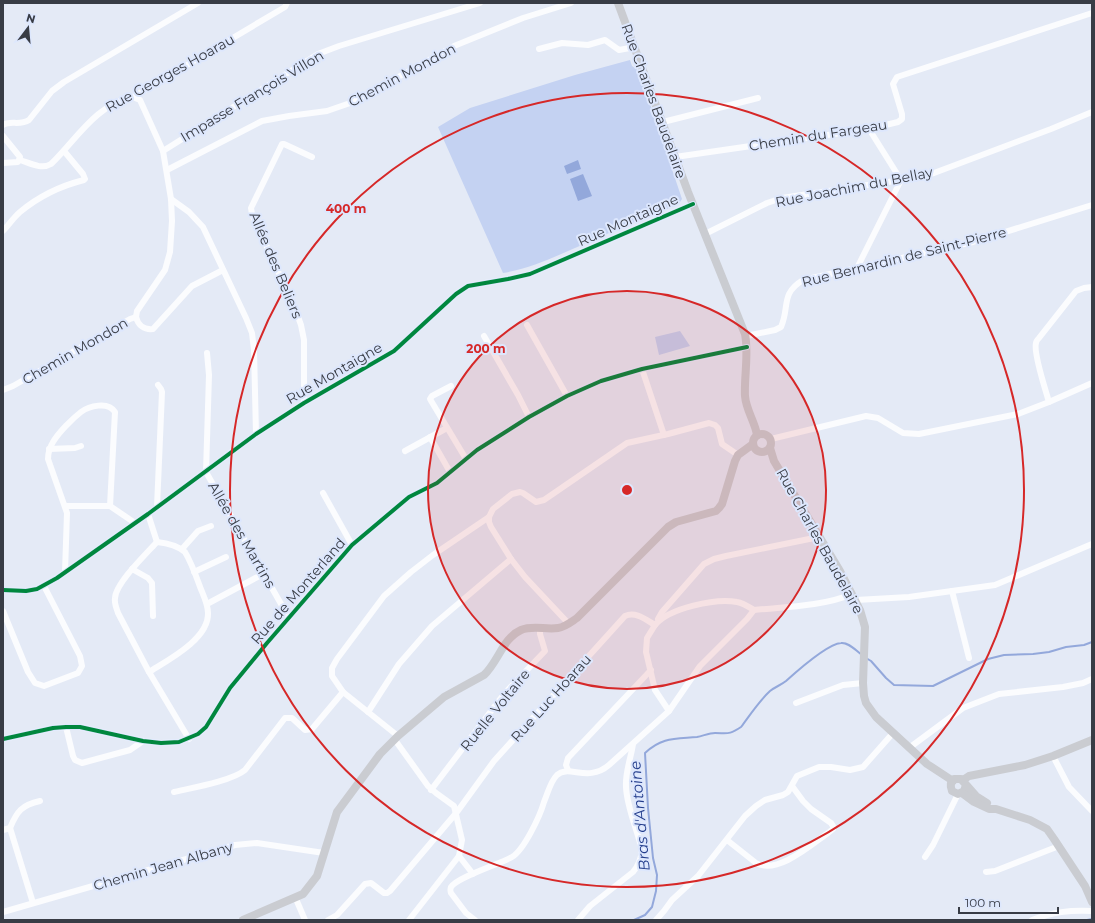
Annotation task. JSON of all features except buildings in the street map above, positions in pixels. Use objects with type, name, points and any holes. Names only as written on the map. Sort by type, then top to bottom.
[{"type":"main road","name":"Rue Charles Baudelaire","points":[[618,3],[663,122],[674,157],[746,336],[745,398],[758,432]]},
{"type":"main road","points":[[758,432],[767,435],[769,446],[758,451],[754,446],[754,437],[758,432]]},
{"type":"main road","points":[[243,920],[296,899],[303,894],[317,876],[337,812],[380,754],[397,738],[444,697],[484,675],[515,634],[529,628],[557,628],[568,624],[577,618],[668,527],[676,522],[716,511],[722,504],[735,460],[738,455],[746,449],[754,446]]},
{"type":"main road","name":"Rue Charles Baudelaire","points":[[769,446],[774,461],[854,597],[864,619],[863,683],[864,696],[871,711],[909,748],[952,784],[952,791],[962,788],[996,809],[1030,820],[1046,829],[1085,886],[1092,902]]},
{"type":"main road","points":[[962,788],[969,776],[1025,765],[1053,756],[1092,740]]},
{"type":"main road","points":[[952,784],[959,778],[962,788]]},
{"type":"street","points":[[3,125],[7,122],[20,124],[25,123],[52,92],[64,82],[198,3]]},
{"type":"street","name":"Rue Georges Hoarau","points":[[20,160],[39,166],[47,166],[64,151],[92,119],[102,110],[116,102],[132,97],[285,7],[287,3]]},
{"type":"street","name":"Impasse François Villon","points":[[163,151],[318,54],[339,46],[480,3]]},
{"type":"street","name":"Chemin Mondon","points":[[166,170],[262,121],[327,111],[340,107],[353,102],[454,46],[516,21],[571,3]]},
{"type":"street","name":"Chemin du Fargeau","points":[[674,157],[869,129],[898,122],[902,119],[902,114],[893,87],[894,81],[898,77],[1092,13]]},
{"type":"street","points":[[539,49],[562,44],[588,44],[605,40],[619,50],[635,47]]},
{"type":"street","name":"Chemin Mondon","points":[[3,390],[13,386],[130,318],[136,317],[137,311],[158,281],[168,262],[172,221],[171,199],[163,151],[140,100],[132,97]]},
{"type":"street","points":[[663,122],[758,98]]},
{"type":"street","name":"Rue Joachim du Bellay","points":[[705,234],[767,203],[782,198],[901,180],[934,173],[1092,112]]},
{"type":"street","points":[[857,268],[901,180],[869,129]]},
{"type":"street","points":[[3,136],[20,157],[20,160],[14,164],[3,163]]},
{"type":"street","name":"Allée des Beliers","points":[[304,403],[304,340],[301,325],[252,214],[251,208],[280,146],[284,144],[312,156]]},
{"type":"street","points":[[3,231],[19,213],[44,195],[63,186],[84,180],[85,176],[64,151]]},
{"type":"street","points":[[171,199],[189,212],[203,227],[252,334],[254,350],[256,434]]},
{"type":"street","name":"Rue Montaigne","points":[[3,590],[26,591],[44,586],[148,514],[256,434],[304,403],[394,351],[456,294],[468,286],[530,274],[693,204]]},
{"type":"street","name":"Rue Bernardin de Saint-Pierre","points":[[746,336],[775,330],[781,327],[786,314],[788,295],[796,284],[803,280],[973,242],[1092,205]]},
{"type":"street","points":[[136,317],[140,326],[149,330],[153,329],[192,286],[223,270]]},
{"type":"street","points":[[1049,402],[1035,348],[1036,343],[1076,291],[1084,288],[1092,288]]},
{"type":"street","points":[[527,325],[567,396]]},
{"type":"street","points":[[484,336],[518,395],[528,417]]},
{"type":"street","name":"Rue de Monterland","points":[[189,739],[206,727],[230,688],[352,545],[409,498],[437,483],[477,450],[528,417],[567,396],[601,381],[642,369],[747,347]]},
{"type":"street","name":"Allée des Martins","points":[[207,353],[209,375],[206,472],[289,618]]},
{"type":"street","points":[[642,369],[664,435]]},
{"type":"street","points":[[769,446],[866,416],[878,418],[903,433],[919,434],[1018,414],[1092,383]]},
{"type":"street","points":[[157,507],[162,392],[158,385]]},
{"type":"street","points":[[451,386],[432,396],[430,399],[466,459]]},
{"type":"street","points":[[65,572],[68,523],[67,513],[48,459],[49,449],[57,436],[82,412],[88,408],[105,405],[113,409],[115,415],[110,506]]},
{"type":"street","points":[[409,920],[459,856],[462,840],[456,812],[451,802],[431,790],[397,738],[343,692],[332,676],[333,664],[376,606],[392,588],[416,568],[489,517],[493,508],[512,494],[520,492],[523,493],[536,502],[544,500],[627,443],[709,423],[718,428],[722,444],[738,455]]},
{"type":"street","points":[[405,451],[447,428]]},
{"type":"street","points":[[430,437],[450,472]]},
{"type":"street","points":[[49,449],[75,448],[81,446]]},
{"type":"street","points":[[323,493],[352,545]]},
{"type":"street","points":[[65,506],[110,506],[135,523]]},
{"type":"street","points":[[148,514],[157,542]]},
{"type":"street","points":[[489,517],[491,527],[511,559],[525,577],[568,624]]},
{"type":"street","points":[[182,549],[198,531],[211,526]]},
{"type":"street","points":[[669,711],[657,694],[646,652],[646,643],[662,612],[704,564],[708,562],[726,556],[819,537]]},
{"type":"street","points":[[149,672],[182,651],[199,636],[205,628],[208,619],[207,604],[187,555],[182,549],[157,542]]},
{"type":"street","points":[[3,739],[53,728],[80,727],[143,741],[171,743],[189,739],[149,672],[118,614],[115,604],[118,588],[157,542]]},
{"type":"street","points":[[656,623],[664,616],[694,605],[713,602],[737,602],[754,610],[854,597],[909,597],[995,585],[1092,544]]},
{"type":"street","points":[[194,572],[226,557]]},
{"type":"street","points":[[368,712],[399,664],[432,626],[511,559]]},
{"type":"street","points":[[132,570],[148,578],[152,583],[153,616]]},
{"type":"street","points":[[207,604],[263,574]]},
{"type":"street","points":[[3,611],[28,672],[35,683],[44,686],[78,673],[82,666],[80,656],[44,586]]},
{"type":"street","points":[[952,591],[969,658]]},
{"type":"street","points":[[475,920],[466,913],[451,893],[450,890],[454,883],[513,857],[520,849],[536,822],[552,781],[559,773],[568,770],[589,774],[603,770],[669,711],[708,657],[747,620],[754,610]]},
{"type":"street","name":"Rue Luc Hoarau","points":[[456,812],[494,761],[622,619],[627,615],[633,614],[656,623]]},
{"type":"street","name":"Ruelle Voltaire","points":[[431,790],[504,694],[545,651],[540,634],[540,628]]},
{"type":"street","points":[[568,770],[566,765],[568,758],[651,670]]},
{"type":"street","points":[[909,748],[963,708],[999,694],[1063,687],[1092,679]]},
{"type":"street","points":[[796,703],[843,685],[863,683]]},
{"type":"street","points":[[174,792],[219,781],[240,774],[285,718],[292,718],[305,730],[312,729],[343,692]]},
{"type":"street","points":[[66,727],[72,756],[75,760],[82,763],[130,750],[143,741]]},
{"type":"street","points":[[656,920],[672,900],[698,876],[728,840],[745,816],[756,806],[765,800],[774,799],[788,792],[797,776],[819,767],[850,770],[863,767],[894,733]]},
{"type":"street","points":[[578,920],[590,906],[633,872],[641,857],[642,850],[627,797],[626,786],[626,774],[633,744]]},
{"type":"street","points":[[1053,756],[1069,787],[1092,811]]},
{"type":"street","points":[[728,840],[760,866],[770,866],[792,858],[833,829],[831,823],[811,809],[792,786]]},
{"type":"street","points":[[925,857],[933,845],[962,788]]},
{"type":"street","points":[[33,904],[10,828],[16,814],[22,808],[27,804],[40,801]]},
{"type":"street","points":[[328,920],[337,915],[365,884],[371,883],[381,892],[389,892],[456,812]]},
{"type":"street","points":[[3,830],[10,828]]},
{"type":"street","name":"Chemin Jean Albany","points":[[3,912],[235,845],[246,843],[279,846],[324,853]]},
{"type":"street","points":[[986,872],[994,871],[1059,846]]},
{"type":"street","points":[[459,856],[473,874]]},
{"type":"street","points":[[296,899],[305,920]]},
{"type":"street","points":[[1032,920],[1045,915],[1068,910],[1092,910]]},
{"type":"shaded area","points":[[630,60],[632,66],[639,71],[682,199],[674,206],[547,260],[525,268],[503,273],[438,127],[470,108],[575,75]]},
{"type":"shaded area","points":[[578,160],[581,169],[567,174],[564,166]]},
{"type":"shaded area","points":[[583,174],[592,196],[578,201],[570,179]]},
{"type":"shaded area","points":[[680,331],[690,346],[659,355],[655,337]]},
{"type":"waterway","name":"Bras d'Antoine","points":[[866,658],[871,661],[894,685],[933,686],[988,659],[1004,655],[1049,652],[1092,642]]},
{"type":"waterway","name":"Bras d'Antoine","points":[[634,920],[645,915],[652,907],[656,891],[657,875],[653,858],[648,808],[645,753],[663,741],[697,737],[713,733],[728,733],[737,730],[770,691],[786,681],[804,665],[828,648],[844,643],[862,655]]},
{"type":"waterway","points":[[1087,920],[1092,919]]},
{"type":"cycle path","points":[[3,590],[26,591],[37,589],[57,578],[148,514],[256,434],[304,403],[394,351],[456,294],[468,286],[530,274],[693,204]]},
{"type":"cycle path","points":[[3,739],[53,728],[66,727],[80,727],[143,741],[161,743],[179,742],[198,734],[206,727],[230,688],[352,545],[409,497],[437,483],[477,450],[529,417],[567,396],[601,381],[642,369],[747,347]]}]
